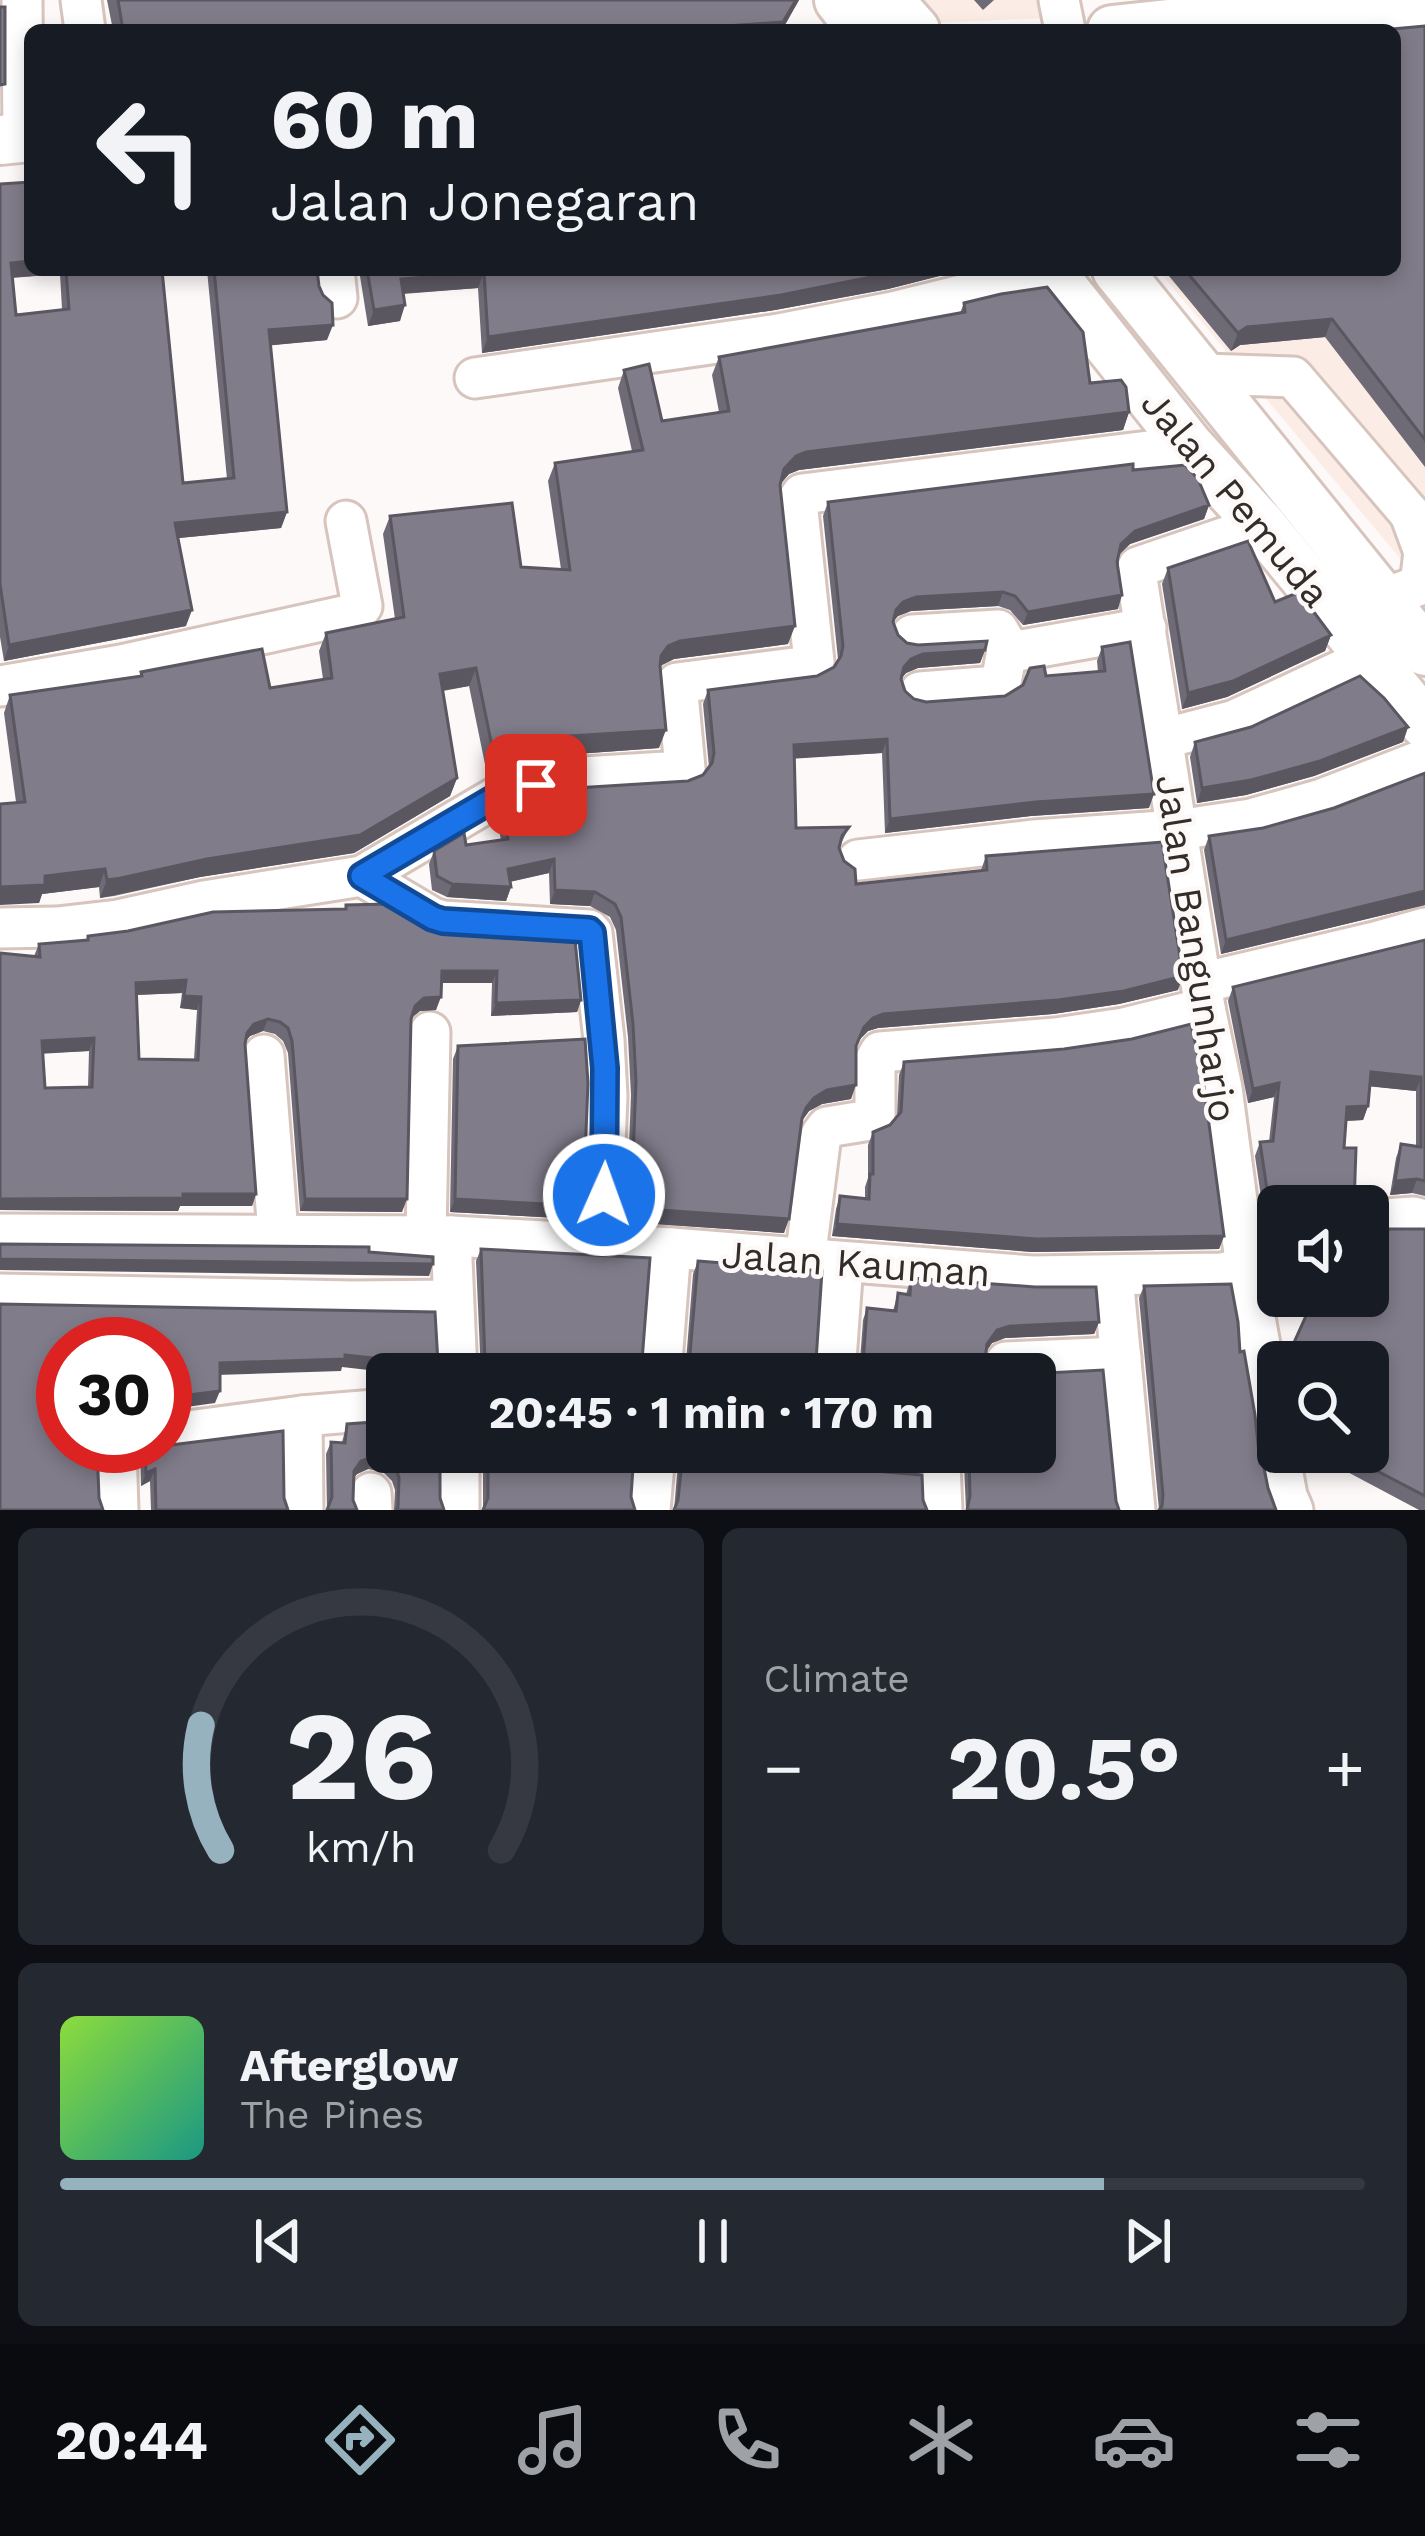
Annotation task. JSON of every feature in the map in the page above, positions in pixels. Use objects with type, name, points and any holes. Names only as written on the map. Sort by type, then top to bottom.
[{"type":"main road","points":[[1151,24],[1263,7],[1425,5]]},
{"type":"main road","name":"Jalan Pemuda","points":[[1053,276],[1190,446],[1261,525],[1404,624]]},
{"type":"main road","name":"Jalan Pemuda","points":[[1122,276],[1404,624],[1425,724]]},
{"type":"street","points":[[18,138],[22,0]]},
{"type":"street","points":[[475,378],[779,334],[893,312],[1034,276]]},
{"type":"street","points":[[1162,739],[1235,720],[1404,624],[1420,585],[1424,552],[1417,521],[1293,377],[1204,374]]},
{"type":"street","points":[[0,928],[118,920],[362,876],[505,792],[567,778],[679,771],[685,768],[679,682],[813,664],[797,501],[802,494],[1190,446]]},
{"type":"street","points":[[0,686],[121,665],[357,613],[362,606],[346,521]]},
{"type":"street","name":"Jalan Bangunharjo","points":[[1257,1278],[1203,996],[1138,597],[1138,567],[1261,525]]},
{"type":"street","points":[[920,692],[998,686],[1011,652],[1146,628]]},
{"type":"street","points":[[912,635],[998,630],[1011,652]]},
{"type":"street","points":[[858,860],[1177,830],[1282,811],[1425,759]]},
{"type":"street","points":[[362,876],[443,921],[592,933],[607,1096],[601,1244]]},
{"type":"street","points":[[833,1353],[824,1261],[823,1130],[875,1115],[874,1061],[880,1052],[1124,1028],[1203,996],[1425,928]]},
{"type":"street","points":[[430,1032],[438,1236],[453,1300],[456,1353]]},
{"type":"street","points":[[264,1055],[278,1233]]},
{"type":"street","points":[[1389,1219],[1425,1220]]},
{"type":"street","name":"Jalan Kauman","points":[[0,1234],[438,1236],[1033,1276],[1221,1273],[1257,1278]]},
{"type":"street","points":[[180,1234],[180,1298]]},
{"type":"street","points":[[662,1353],[670,1248]]},
{"type":"street","points":[[1114,1276],[1135,1510]]},
{"type":"street","points":[[0,1294],[453,1300]]},
{"type":"street","points":[[1056,1360],[1120,1357]]},
{"type":"street","points":[[192,1431],[366,1411]]},
{"type":"street","points":[[302,1416],[303,1510]]},
{"type":"street","points":[[117,1473],[118,1510]]},
{"type":"street","points":[[459,1473],[459,1510]]},
{"type":"street","points":[[650,1510],[653,1473]]},
{"type":"street","points":[[942,1510],[951,1473]]},
{"type":"street","points":[[1283,1473],[1293,1510]]},
{"type":"shaded area","points":[[917,0],[1046,0],[1049,18],[934,23]]},
{"type":"shaded area","points":[[1425,35],[1425,588],[1163,276],[1401,276],[1401,223]]},
{"type":"building","points":[[118,0],[796,0],[783,22],[755,24],[122,24]]},
{"type":"building","points":[[0,7],[5,7],[5,84],[0,85]]},
{"type":"building","points":[[1425,26],[1425,440],[1332,319],[1247,327],[1238,333],[1190,276],[1401,276],[1401,28]]},
{"type":"building","points":[[24,182],[24,262],[11,263],[16,315],[69,309],[66,276],[163,276],[183,483],[234,478],[215,276],[318,276],[323,295],[332,303],[333,325],[269,330],[287,512],[175,523],[192,610],[9,645],[0,584],[0,184]]},
{"type":"building","points":[[368,276],[437,276],[401,279],[405,305],[374,310]]},
{"type":"building","points":[[484,276],[876,276],[781,295],[488,337]]},
{"type":"building","points":[[1047,287],[1083,332],[1090,383],[1121,380],[1129,412],[796,456],[784,469],[780,485],[795,626],[668,646],[660,666],[666,730],[569,736],[494,756],[476,668],[440,674],[457,778],[360,835],[121,878],[107,880],[105,869],[45,876],[45,885],[0,887],[0,804],[25,802],[10,695],[142,676],[141,672],[262,649],[270,688],[332,678],[326,633],[404,617],[390,516],[512,503],[521,567],[570,570],[555,463],[643,450],[624,370],[649,364],[662,421],[729,411],[719,357],[965,312],[964,303]]},
{"type":"building","points":[[1133,464],[1133,470],[1185,465],[1198,479],[1209,505],[1135,531],[1121,544],[1117,562],[1122,595],[1028,612],[1015,596],[1003,592],[916,597],[903,602],[893,622],[907,643],[987,641],[985,650],[911,659],[901,679],[905,691],[926,702],[1005,696],[1023,685],[1030,668],[1044,666],[1046,676],[1105,671],[1102,647],[1130,642],[1154,794],[890,819],[887,739],[794,745],[796,828],[849,827],[839,848],[844,861],[855,869],[856,884],[987,870],[986,856],[1162,842],[1183,976],[1124,991],[1058,1000],[873,1018],[856,1046],[856,1085],[827,1090],[806,1108],[789,1219],[631,1208],[636,1081],[633,1024],[621,917],[615,904],[595,892],[555,890],[554,859],[508,869],[511,887],[452,884],[437,876],[434,851],[464,833],[466,845],[508,839],[503,811],[519,801],[575,788],[688,781],[703,775],[714,753],[708,690],[817,676],[834,667],[843,646],[828,502]]},
{"type":"building","points":[[1248,541],[1275,602],[1299,592],[1331,635],[1233,681],[1188,693],[1168,568]]},
{"type":"building","points":[[1360,676],[1408,727],[1320,761],[1202,788],[1195,742],[1251,727]]},
{"type":"building","points":[[1425,773],[1425,891],[1226,940],[1209,836],[1263,828],[1334,808]]},
{"type":"building","points":[[388,904],[446,932],[575,940],[581,1000],[496,1003],[497,971],[442,971],[441,997],[424,998],[415,1006],[407,1199],[305,1199],[292,1041],[288,1028],[268,1019],[254,1024],[245,1044],[256,1194],[0,1199],[0,953],[40,957],[39,944],[88,940],[88,936],[213,912],[346,909],[346,905]],"holes":[[[186,980],[184,996],[201,997],[198,1060],[139,1059],[136,983]],[[94,1038],[92,1087],[45,1088],[42,1041]]]},
{"type":"building","points":[[1425,940],[1425,1181],[1395,1181],[1401,1144],[1421,1147],[1421,1077],[1371,1072],[1368,1106],[1347,1107],[1344,1148],[1356,1148],[1355,1185],[1266,1185],[1260,1142],[1273,1141],[1279,1083],[1253,1089],[1233,987]]},
{"type":"building","points":[[1191,1024],[1224,1236],[1037,1239],[837,1224],[840,1196],[869,1199],[873,1132],[890,1125],[901,1112],[904,1062],[1064,1049]]},
{"type":"building","points":[[585,1039],[583,1206],[455,1199],[458,1046]]},
{"type":"building","points":[[1389,1229],[1425,1229],[1425,1496],[1381,1473],[1389,1473],[1389,1341],[1295,1341],[1306,1317],[1389,1317]]},
{"type":"building","points":[[0,1244],[369,1247],[369,1252],[433,1257],[433,1264],[0,1259]]},
{"type":"building","points":[[481,1249],[650,1258],[643,1353],[485,1353]]},
{"type":"building","points":[[698,1261],[822,1271],[817,1353],[690,1353]]},
{"type":"building","points":[[911,1278],[1096,1287],[1099,1322],[1010,1326],[997,1330],[986,1353],[864,1353],[867,1308],[896,1311],[898,1293],[910,1295]]},
{"type":"building","points":[[1231,1284],[1255,1415],[1257,1473],[1265,1473],[1276,1510],[1159,1510],[1163,1495],[1144,1286]]},
{"type":"building","points":[[0,1304],[435,1312],[437,1353],[220,1363],[220,1391],[192,1395],[192,1317],[36,1317],[36,1473],[98,1473],[103,1510],[0,1510]]},
{"type":"building","points":[[1103,1370],[1119,1510],[967,1510],[969,1473],[1056,1473],[1056,1372]]},
{"type":"building","points":[[366,1423],[366,1459],[354,1471],[357,1510],[327,1510],[332,1497],[331,1442],[345,1443],[347,1424]]},
{"type":"building","points":[[283,1431],[288,1510],[156,1510],[155,1473],[192,1473],[192,1442]]},
{"type":"building","points":[[398,1473],[440,1473],[444,1510],[396,1510]]},
{"type":"building","points":[[488,1473],[633,1473],[635,1510],[483,1510]]},
{"type":"building","points":[[681,1473],[898,1473],[922,1475],[927,1510],[674,1510]]},
{"type":"route","points":[[536,785],[505,792],[362,876],[443,921],[592,933],[604,1040],[604,1195]]}]
